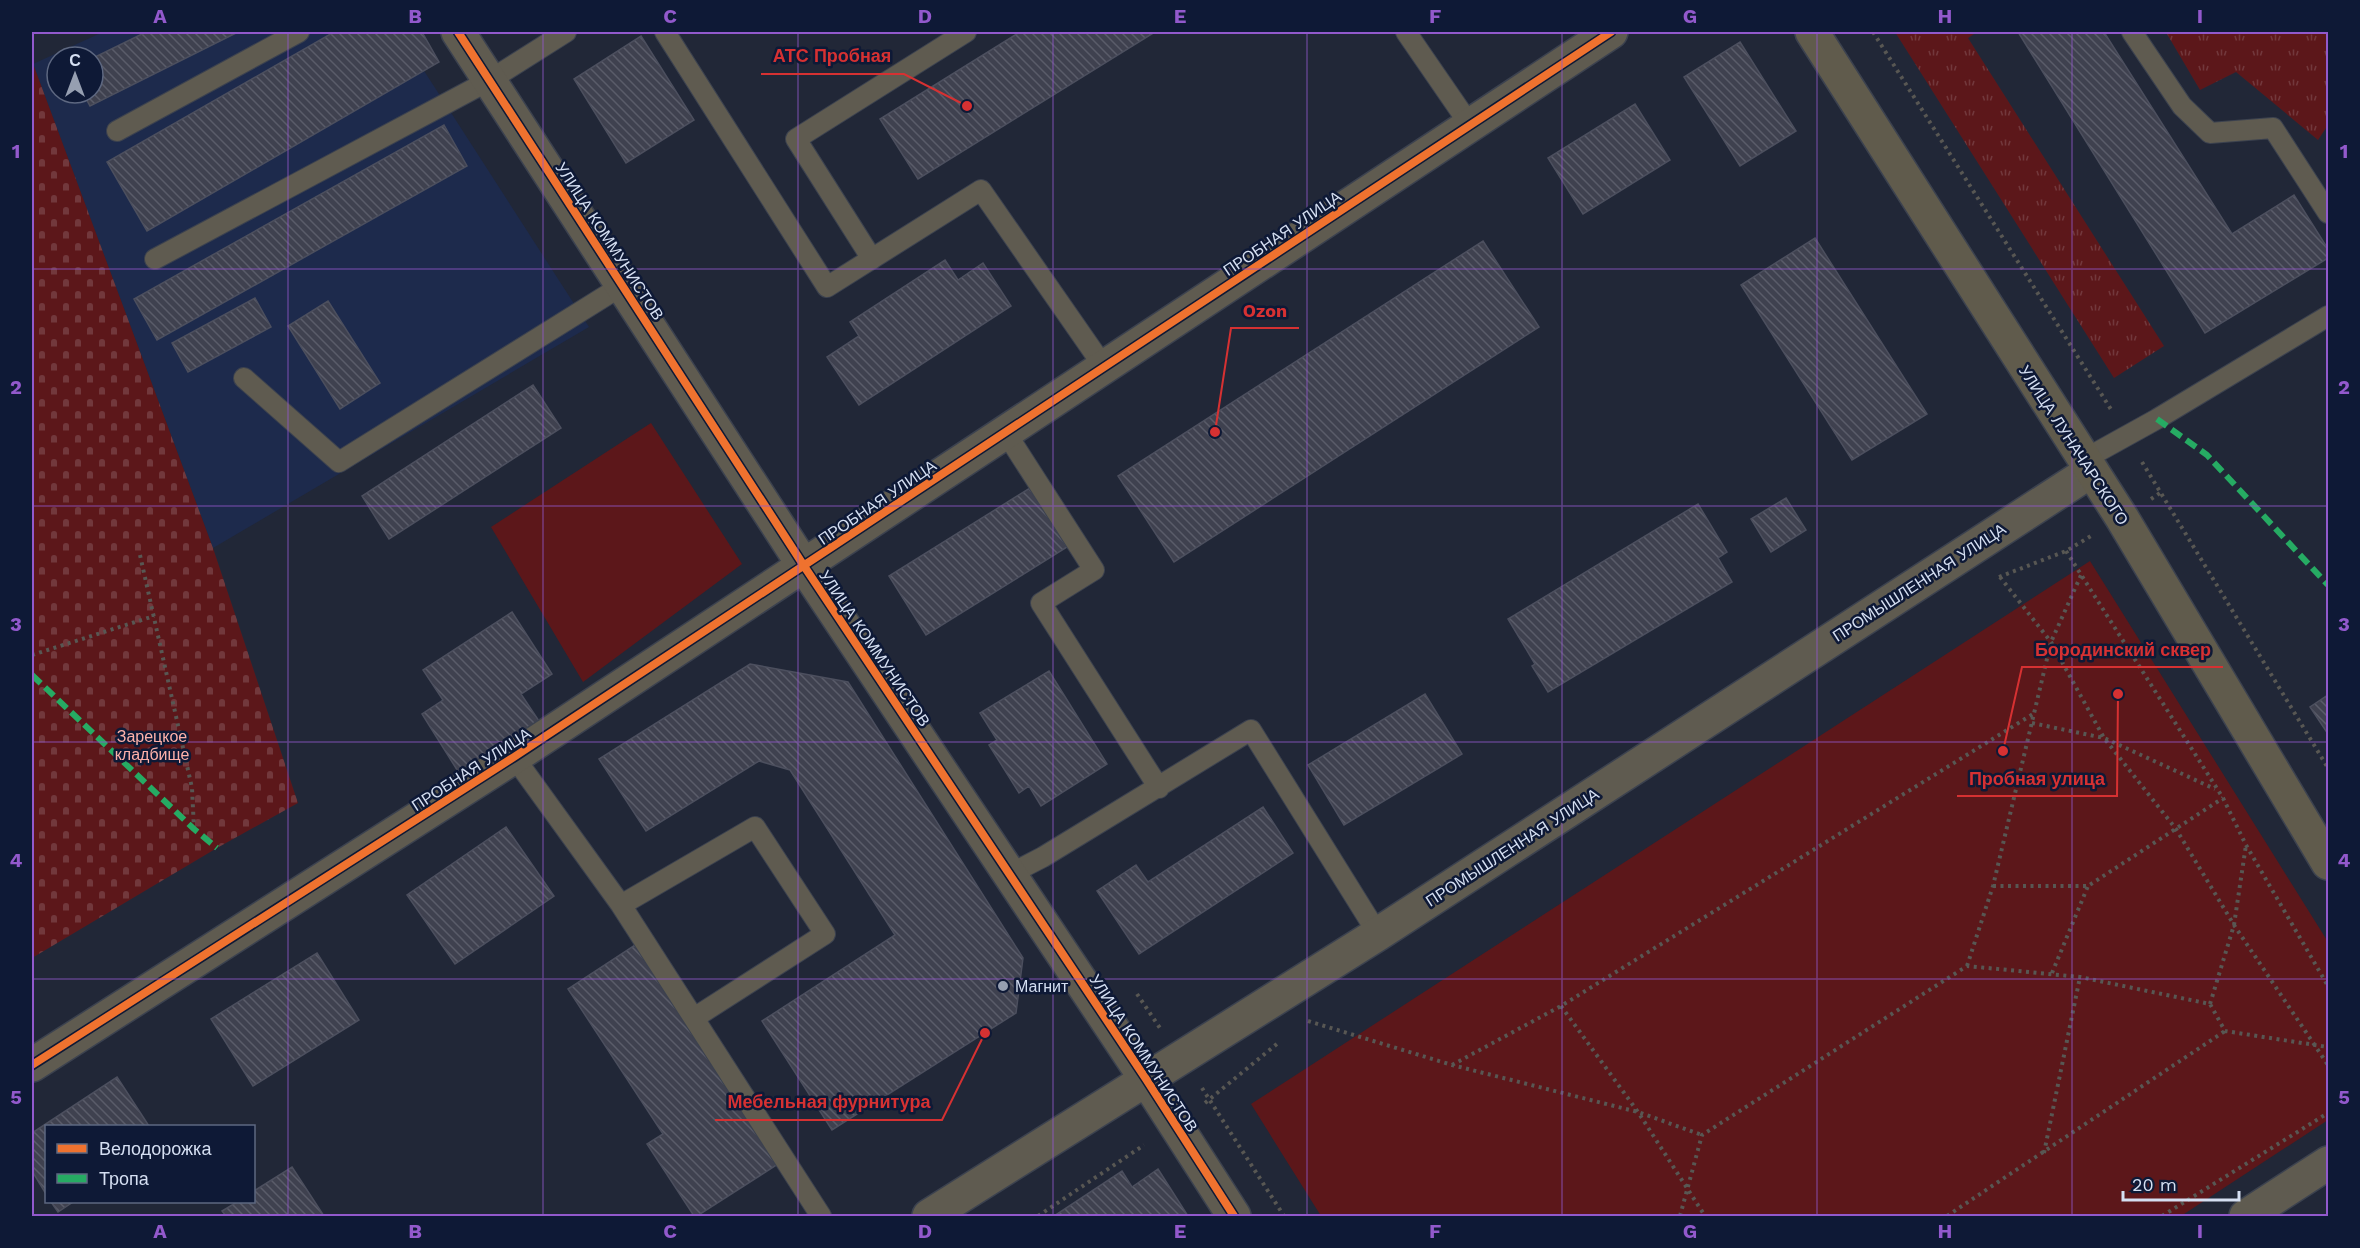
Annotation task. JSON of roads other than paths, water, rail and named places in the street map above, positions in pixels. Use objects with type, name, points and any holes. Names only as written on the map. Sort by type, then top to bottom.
[{"type":"street","name":"УЛИЦА КОММУНИСТОВ","points":[[458,32],[804,566],[1146,1079],[1234,1216]]},
{"type":"street","name":"ПРОБНАЯ УЛИЦА","points":[[32,1065],[514,757],[1611,32]]},
{"type":"street","name":"УЛИЦА ЛУНАЧАРСКОГО","points":[[1812,32],[2122,518],[2328,863]]},
{"type":"street","name":"ПРОМЫШЛЕННАЯ УЛИЦА","points":[[928,1216],[1378,934],[2087,466]]},
{"type":"street","points":[[2246,1216],[2328,1163]]},
{"type":"lane","points":[[117,131],[299,32]]},
{"type":"lane","points":[[155,259],[490,80],[566,32]]},
{"type":"lane","points":[[665,32],[827,287],[981,190],[1104,368]]},
{"type":"lane","points":[[872,259],[796,139],[966,32]]},
{"type":"lane","points":[[1407,32],[1470,125]]},
{"type":"lane","points":[[2132,32],[2182,106],[2210,133],[2273,128],[2328,213]]},
{"type":"lane","points":[[244,378],[339,462],[622,285]]},
{"type":"lane","points":[[2087,466],[2127,434],[2157,419],[2328,316]]},
{"type":"lane","points":[[1006,433],[1094,570],[1041,603],[1159,788]]},
{"type":"lane","points":[[1010,874],[1159,788],[1251,730],[1378,934]]},
{"type":"lane","points":[[514,757],[621,905],[821,1216]]},
{"type":"lane","points":[[621,905],[755,827],[825,934],[694,1018]]},
{"type":"place","name":"АТС Пробная","points":[[967,106]]},
{"type":"place","name":"Ozon","points":[[1215,432]]},
{"type":"place","name":"Пробная улица","points":[[2118,694]]},
{"type":"place","name":"Бородинский сквер","points":[[2003,751]]},
{"type":"place","name":"Магнит","points":[[1003,986]]},
{"type":"place","name":"Мебельная фурнитура","points":[[985,1033]]},
{"type":"park label","name":"Зарецкое кладбище","points":[[152,745]]}]
